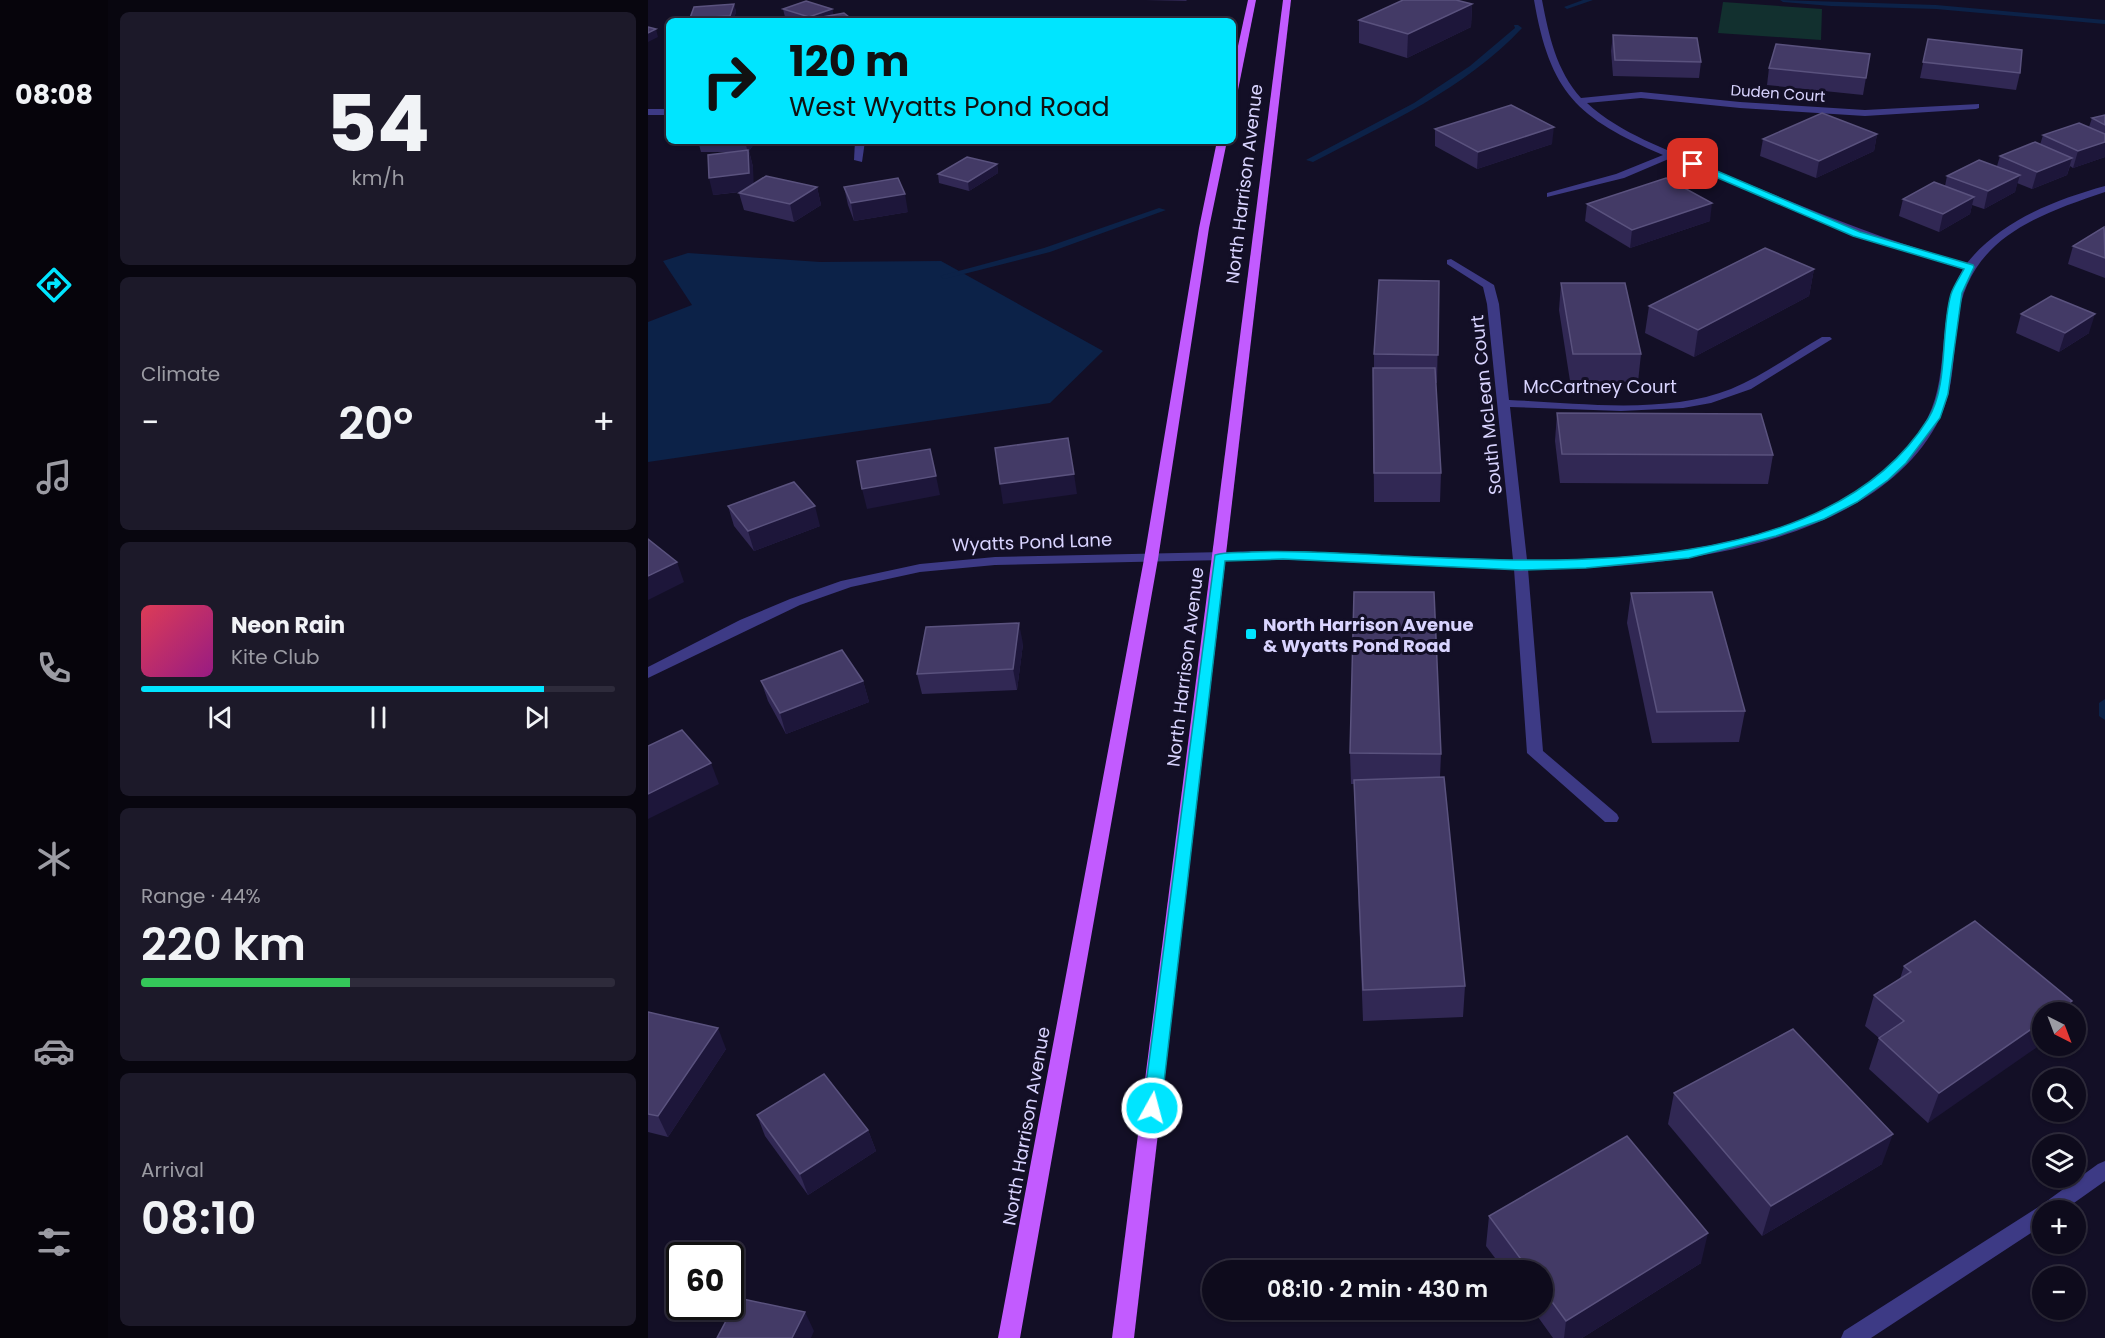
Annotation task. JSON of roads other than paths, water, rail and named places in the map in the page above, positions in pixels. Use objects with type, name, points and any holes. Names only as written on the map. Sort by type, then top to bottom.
[{"type":"main road","name":"North Harrison Avenue","points":[[1236,76],[1252,0]]},
{"type":"main road","name":"North Harrison Avenue","points":[[1123,1338],[1287,0]]},
{"type":"main road","name":"North Harrison Avenue","points":[[1009,1338],[1150,559],[1204,228],[1221,144]]},
{"type":"street","points":[[1538,0],[1551,61],[1562,81],[1579,101],[1608,123],[1671,155],[1857,234],[1969,267],[1988,247],[2026,221],[2042,212],[2105,189]]},
{"type":"street","name":"Duden Court","points":[[1579,101],[1641,95],[1740,105],[1865,113],[1976,106]]},
{"type":"street","points":[[648,112],[666,112]]},
{"type":"street","points":[[859,160],[860,144]]},
{"type":"street","points":[[1551,195],[1620,176],[1671,155]]},
{"type":"street","name":"South McLean Court","points":[[1450,262],[1488,285],[1493,304],[1521,566],[1535,753],[1611,818]]},
{"type":"street","name":"Wyatts Pond Lane","points":[[648,673],[766,614],[814,594],[897,571],[986,560],[1283,555],[1521,566],[1586,564],[1689,554],[1772,534],[1819,517],[1853,499],[1883,478],[1902,461],[1934,418],[1943,394],[1957,293],[1969,267]]},
{"type":"street","name":"McCartney Court","points":[[1503,404],[1666,406],[1708,401],[1736,392],[1826,339]]},
{"type":"street","points":[[2062,1200],[2105,1170]]},
{"type":"street","points":[[1852,1338],[2032,1221]]},
{"type":"water","points":[[688,253],[820,262],[941,261],[1103,351],[1050,403],[648,462],[648,322],[692,305],[663,261]]},
{"type":"waterway","points":[[1567,7],[1590,0]]},
{"type":"waterway","points":[[1783,0],[1831,4],[1936,7],[2105,22]]},
{"type":"waterway","points":[[1310,160],[1417,105],[1473,68],[1519,28],[1516,26]]},
{"type":"waterway","points":[[944,276],[1047,250],[1162,210]]},
{"type":"waterway","points":[[2105,703],[2105,716]]},
{"type":"place","name":"North Harrison Avenue & Wyatts Pond Road","points":[[1251,634]]}]
